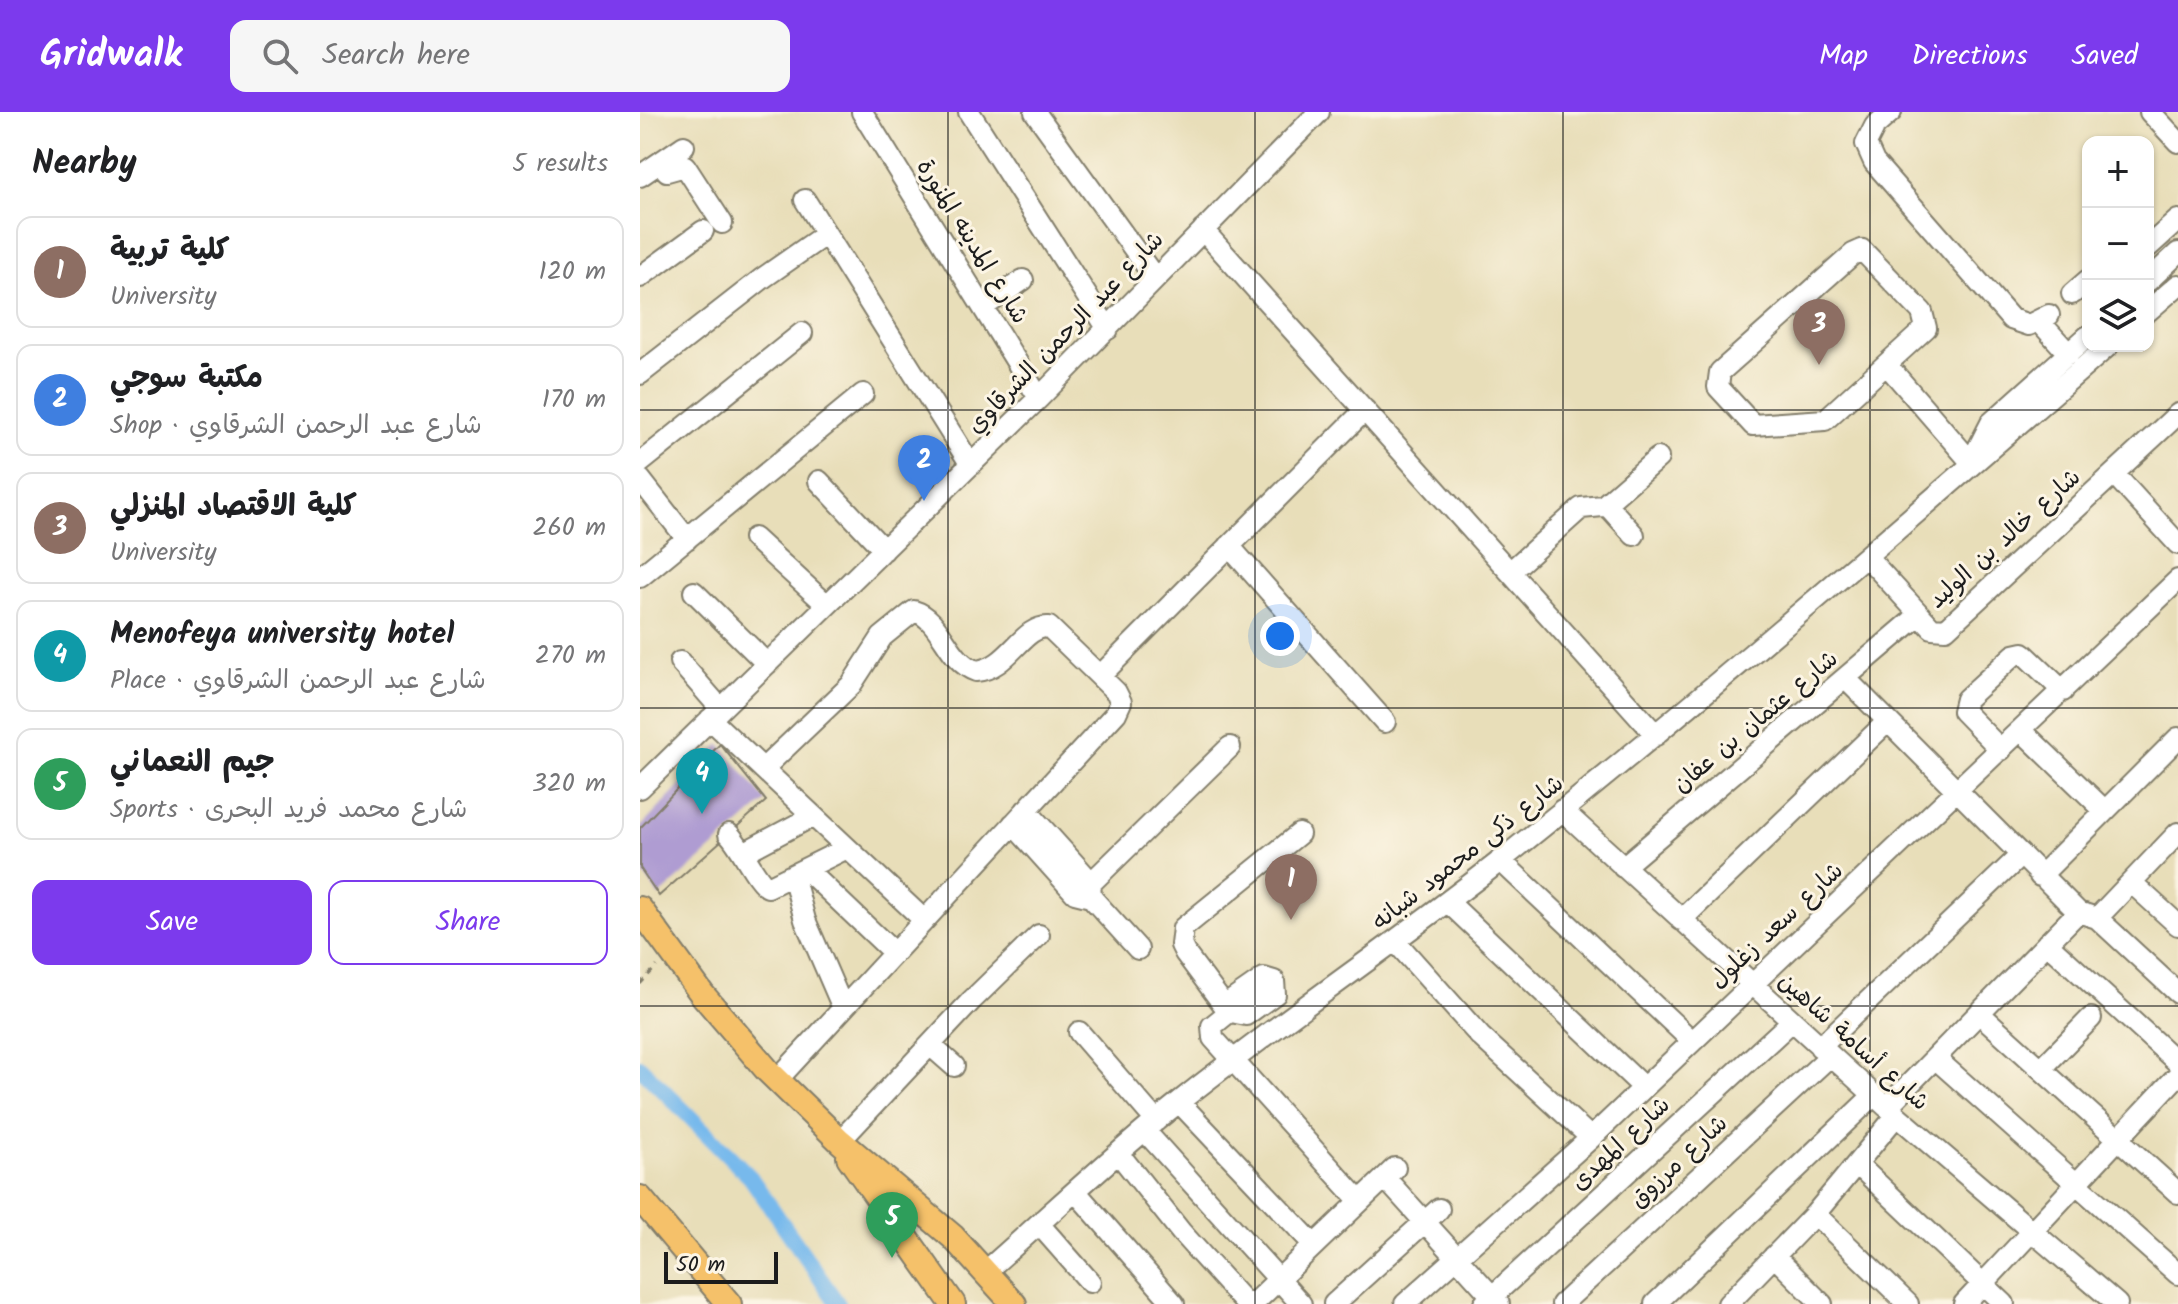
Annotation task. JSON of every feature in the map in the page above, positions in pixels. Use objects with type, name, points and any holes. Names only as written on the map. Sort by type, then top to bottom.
[{"type":"main road","points":[[640,909],[702,994],[777,1080],[840,1141],[917,1203],[986,1271],[1014,1304]]},
{"type":"main road","points":[[840,1141],[953,1304]]},
{"type":"main road","points":[[640,1198],[729,1304]]},
{"type":"street","name":"شارع المدينه المنورة","points":[[862,112],[1039,398]]},
{"type":"street","points":[[969,112],[1108,329]]},
{"type":"street","points":[[1035,112],[1155,278]]},
{"type":"street","name":"شارع عبد الرحمن الشرقاوي","points":[[640,788],[1039,398],[1319,112]]},
{"type":"street","points":[[1891,112],[1869,135],[1866,144],[1874,162],[2011,319],[2029,325],[2045,318],[2069,354]]},
{"type":"street","points":[[2150,112],[2178,142]]},
{"type":"street","points":[[640,176],[684,146]]},
{"type":"street","points":[[640,277],[712,227],[685,166],[667,171],[660,163]]},
{"type":"street","points":[[805,200],[971,465]]},
{"type":"street","points":[[2154,242],[2178,220]]},
{"type":"street","points":[[1203,230],[1656,735]]},
{"type":"street","points":[[640,374],[763,278],[826,234]]},
{"type":"street","points":[[1862,250],[1922,312],[1927,322],[1923,332],[1887,365],[1821,422],[1796,420],[1757,426],[1717,382],[1720,372],[1853,254],[1862,250]]},
{"type":"street","points":[[2149,280],[2178,253]]},
{"type":"street","points":[[983,307],[1023,280]]},
{"type":"street","points":[[2072,294],[2082,285]]},
{"type":"street","points":[[2154,306],[2178,285]]},
{"type":"street","points":[[640,463],[802,333]]},
{"type":"street","name":"شارع ذكى محمود شبانه","points":[[1971,462],[1991,423],[2082,342]]},
{"type":"street","name":"شارع ذكى محمود شبانه","points":[[986,1271],[1179,1102],[1448,902],[1656,735],[1867,557],[1971,462],[2101,352]]},
{"type":"street","points":[[1887,365],[1971,462]]},
{"type":"street","points":[[640,577],[863,394]]},
{"type":"street","points":[[1100,676],[1365,410]]},
{"type":"street","name":"شارع خالد بن الوليد","points":[[1867,557],[1932,628],[1946,629],[2178,414]]},
{"type":"street","points":[[1510,572],[1581,508],[1606,504],[1658,458]]},
{"type":"street","points":[[2114,474],[2178,544]]},
{"type":"street","points":[[640,479],[687,539]]},
{"type":"street","points":[[819,481],[884,550]]},
{"type":"street","points":[[1606,504],[1634,535]]},
{"type":"street","points":[[754,538],[827,605]]},
{"type":"street","points":[[1229,546],[1385,722]]},
{"type":"street","name":"شارع سعد زغلول","points":[[1405,1304],[1591,1138],[2178,580]]},
{"type":"street","points":[[694,592],[767,664]]},
{"type":"street","points":[[763,769],[844,692],[882,637],[914,611],[925,617],[966,668],[988,670],[1035,630],[1049,627],[1120,697],[1120,708],[777,1080]]},
{"type":"street","name":"شارع عثمان بن عفان","points":[[1623,867],[1919,615]]},
{"type":"street","points":[[2001,750],[1963,711],[1966,699],[2014,655],[2023,653],[2063,691]]},
{"type":"street","points":[[680,662],[715,713],[763,769],[924,920]]},
{"type":"street","points":[[1845,678],[2040,876],[2178,993]]},
{"type":"street","points":[[1681,920],[1887,722]]},
{"type":"street","points":[[2021,730],[2105,811]]},
{"type":"street","points":[[2040,876],[2178,738]]},
{"type":"street","points":[[1019,817],[1075,893],[1091,890],[1230,747]]},
{"type":"street","name":"شارع أسامة شاهين","points":[[1562,810],[1886,1106],[2117,1304]]},
{"type":"street","points":[[745,852],[813,816]]},
{"type":"street","points":[[1655,1304],[1886,1106],[2047,943],[2132,883],[2178,833]]},
{"type":"street","points":[[729,834],[745,852],[765,886],[772,886],[847,848]]},
{"type":"street","points":[[1299,834],[1183,928],[1181,945],[1231,1010],[1211,1030],[1232,1062],[1360,1201]]},
{"type":"street","name":"شارع مرزوق","points":[[1562,1304],[1825,1051],[2020,856]]},
{"type":"street","points":[[1500,860],[1692,1041]]},
{"type":"street","points":[[800,872],[894,953]]},
{"type":"street","points":[[800,872],[805,920],[843,1008]]},
{"type":"street","points":[[2132,883],[2178,925]]},
{"type":"street","points":[[1091,890],[1138,949]]},
{"type":"street","points":[[1448,902],[1643,1087]]},
{"type":"street","points":[[840,1141],[1039,935]]},
{"type":"street","points":[[1396,942],[1480,1036],[1591,1138]]},
{"type":"street","points":[[2047,943],[2178,1063]]},
{"type":"street","points":[[1979,1013],[2178,1192]]},
{"type":"street","points":[[2041,1069],[2091,1018]]},
{"type":"street","name":"شارع المهدى","points":[[1492,1302],[1792,1021]]},
{"type":"street","points":[[1079,1032],[1150,1126],[1301,1304]]},
{"type":"street","points":[[930,1045],[954,1066]]},
{"type":"street","points":[[1935,1058],[2178,1274]]},
{"type":"street","points":[[1964,1304],[2178,1075]]},
{"type":"street","points":[[1179,1102],[1314,1245]]},
{"type":"street","points":[[1734,1302],[1857,1164],[1886,1106]]},
{"type":"street","points":[[1119,1154],[1181,1232],[1246,1304]]},
{"type":"street","points":[[1857,1164],[2004,1304]]},
{"type":"street","points":[[1253,1304],[1390,1173],[1431,1215],[1456,1258],[1492,1302]]},
{"type":"street","points":[[1076,1192],[1168,1297],[1146,1304]]},
{"type":"street","points":[[1815,1214],[1908,1304]]},
{"type":"street","points":[[1334,1304],[1431,1215]]},
{"type":"street","points":[[1039,1224],[1090,1282]]},
{"type":"street","points":[[1774,1256],[1822,1304]]},
{"type":"path","points":[[640,984],[661,961]]},
{"type":"building","points":[[720,744],[766,801],[659,896],[640,868],[640,828]]},
{"type":"waterway","points":[[640,1067],[750,1177],[838,1304]]},
{"type":"place","name":"كلية الاقتصاد المنزلي","points":[[1819,365]]},
{"type":"place","name":"مكتبة سوجي","points":[[924,501]]},
{"type":"place","name":"Menofeya university hotel","points":[[702,814]]},
{"type":"place","name":"كلية تربية","points":[[1291,920]]},
{"type":"place","name":"جيم النعماني","points":[[892,1258]]}]
